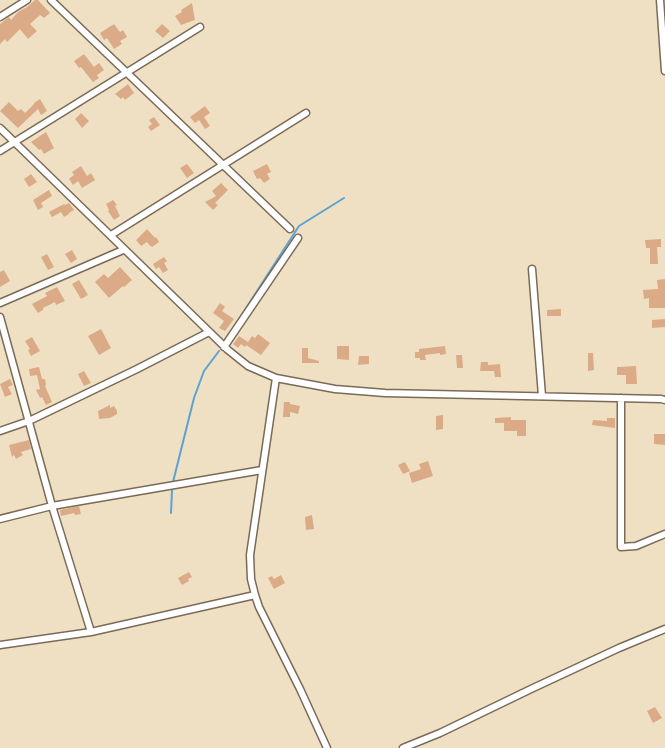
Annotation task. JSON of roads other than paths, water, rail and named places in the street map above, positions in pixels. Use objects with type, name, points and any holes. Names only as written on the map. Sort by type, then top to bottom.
[{"type":"street","points":[[0,17],[27,0]]},
{"type":"street","points":[[51,0],[290,229]]},
{"type":"street","points":[[660,0],[665,71]]},
{"type":"street","points":[[0,151],[200,27]]},
{"type":"street","points":[[111,235],[306,113]]},
{"type":"street","points":[[0,128],[224,347],[248,366],[276,378],[335,389],[384,393],[665,400]]},
{"type":"street","points":[[224,347],[298,238]]},
{"type":"street","points":[[0,302],[123,250]]},
{"type":"street","points":[[532,269],[542,396]]},
{"type":"street","points":[[0,317],[52,506],[91,632]]},
{"type":"street","points":[[0,431],[29,421],[209,332]]},
{"type":"street","points":[[276,378],[250,555],[251,579],[254,595],[259,607],[328,748]]},
{"type":"street","points":[[620,398],[621,548],[636,546],[665,534]]},
{"type":"street","points":[[0,520],[52,506],[262,470]]},
{"type":"street","points":[[0,645],[91,632],[254,595]]},
{"type":"street","points":[[404,748],[619,648],[665,629]]},
{"type":"waterway","points":[[230,333],[299,226],[344,198]]},
{"type":"waterway","points":[[173,482],[194,398],[204,371],[219,351]]},
{"type":"waterway","points":[[171,513],[172,490]]}]
